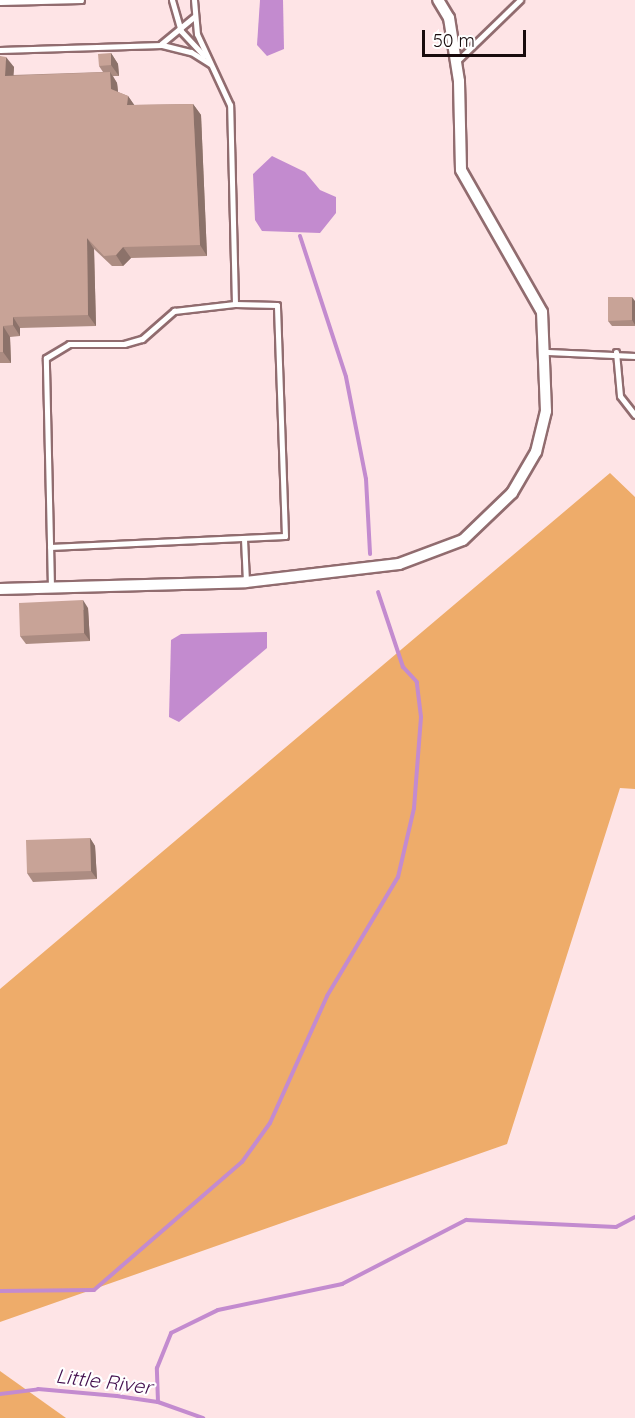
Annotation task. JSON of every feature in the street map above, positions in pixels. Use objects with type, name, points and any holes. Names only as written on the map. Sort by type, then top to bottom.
[{"type":"street","points":[[0,589],[246,582],[399,564],[464,540],[512,494],[536,452],[546,411],[548,352],[542,312],[525,277],[461,170],[456,62],[449,18],[438,0]]},
{"type":"lane","points":[[0,2],[81,0]]},
{"type":"lane","points":[[171,0],[181,31],[213,66]]},
{"type":"lane","points":[[194,0],[195,16],[230,105],[235,304]]},
{"type":"lane","points":[[456,62],[519,0]]},
{"type":"lane","points":[[153,45],[181,31],[195,16]]},
{"type":"lane","points":[[0,50],[153,45],[191,52],[213,66]]},
{"type":"lane","points":[[50,547],[285,536],[277,305],[235,304],[174,311],[142,339],[124,344],[69,344],[46,358],[50,547],[51,587]]},
{"type":"lane","points":[[548,352],[616,352],[635,356]]},
{"type":"lane","points":[[616,352],[620,396],[635,415]]},
{"type":"lane","points":[[244,539],[246,582]]},
{"type":"shaded area","points":[[260,0],[283,0],[284,49],[267,56],[257,45]]},
{"type":"shaded area","points":[[272,156],[305,172],[320,190],[336,197],[336,213],[320,233],[262,231],[255,220],[253,174]]},
{"type":"shaded area","points":[[610,473],[635,497],[635,789],[620,788],[507,1144],[0,1322],[0,989]]},
{"type":"shaded area","points":[[267,632],[267,648],[179,722],[169,717],[171,640],[181,634]]},
{"type":"shaded area","points":[[0,1371],[66,1418],[0,1418]]},
{"type":"building","points":[[111,53],[111,65],[99,66],[98,54]]},
{"type":"building","points":[[0,56],[6,57],[5,76],[110,72],[111,89],[128,96],[127,105],[193,104],[200,245],[123,247],[116,255],[104,256],[87,238],[88,315],[13,317],[13,325],[3,326],[3,352],[0,352]]},
{"type":"building","points":[[608,297],[632,297],[632,320],[608,321]]},
{"type":"building","points":[[83,600],[84,633],[20,636],[19,603]]},
{"type":"building","points":[[90,838],[91,871],[27,873],[26,840]]},
{"type":"waterway","points":[[300,236],[346,377],[366,479],[370,554]]},
{"type":"waterway","points":[[0,1291],[94,1290],[242,1162],[270,1123],[327,996],[398,877],[414,808],[421,717],[417,682],[403,667],[378,592]]},
{"type":"waterway","points":[[158,1402],[157,1368],[171,1333],[218,1310],[342,1284],[466,1220],[616,1227],[635,1217]]},
{"type":"waterway","name":"Little River","points":[[0,1394],[38,1389],[117,1396],[158,1402],[203,1418]]}]
